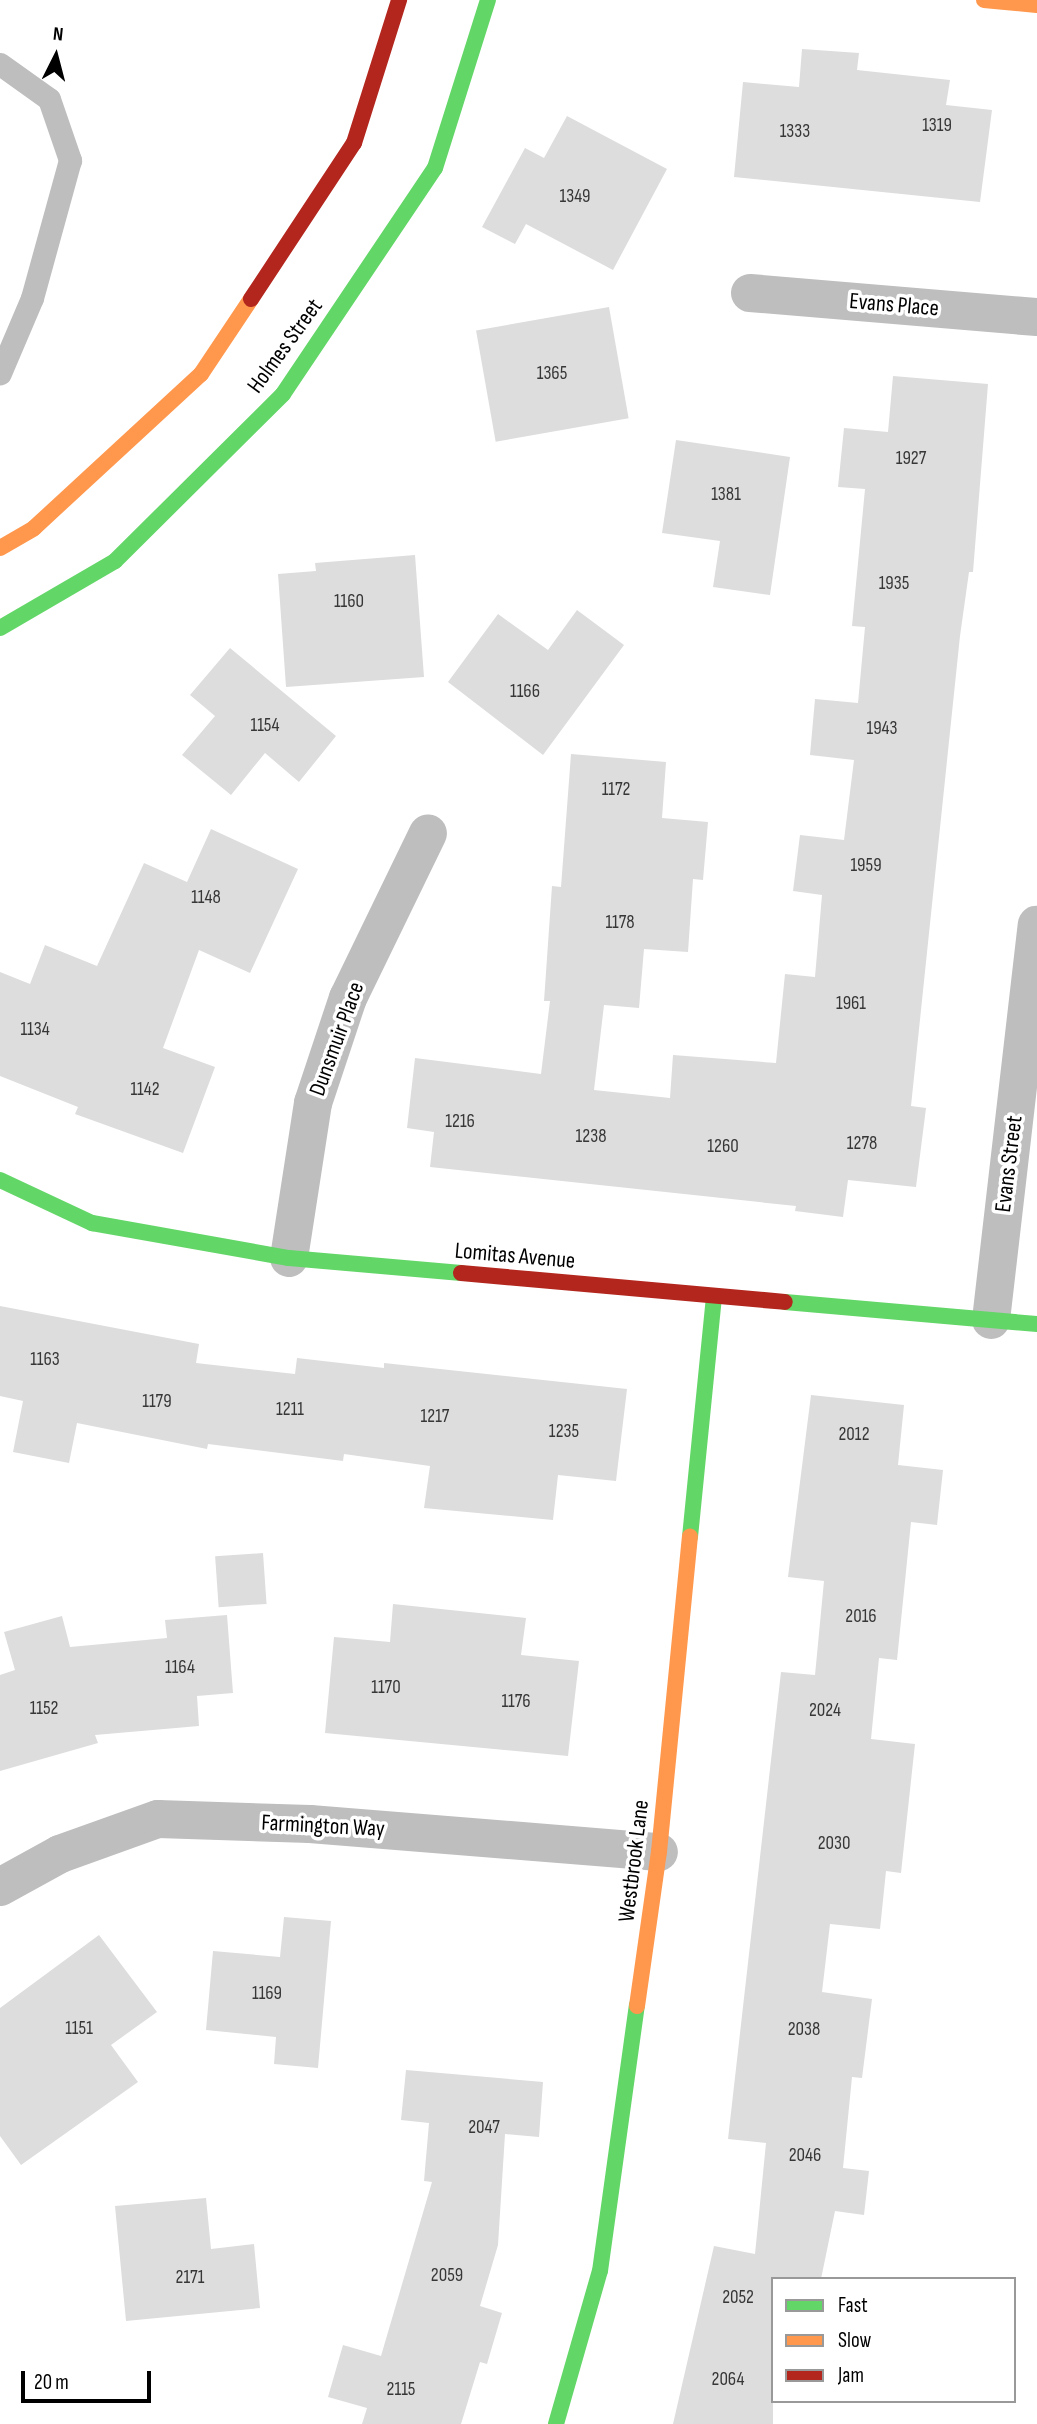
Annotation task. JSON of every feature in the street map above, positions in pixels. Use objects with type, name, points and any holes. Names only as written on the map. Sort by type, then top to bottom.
[{"type":"street","points":[[0,548],[34,528],[201,374],[354,143],[399,0]]},
{"type":"street","name":"Holmes Street","points":[[0,628],[115,561],[283,394],[435,168],[488,0]]},
{"type":"street","points":[[984,0],[1037,5]]},
{"type":"street","name":"Evans Place","points":[[750,293],[1037,317]]},
{"type":"street","name":"Dunsmuir Place","points":[[289,1258],[313,1103],[343,1011],[428,833]]},
{"type":"street","name":"Evans Street","points":[[991,1320],[1036,947]]},
{"type":"street","name":"Lomitas Avenue","points":[[0,1180],[92,1223],[289,1258],[1037,1324]]},
{"type":"street","name":"Westbrook Lane","points":[[556,2424],[600,2271],[659,1852],[714,1297]]},
{"type":"street","name":"Farmington Way","points":[[0,1887],[60,1854],[158,1819],[310,1824],[659,1852]]},
{"type":"lane","points":[[0,64],[48,99],[71,159],[32,298],[0,373]]},
{"type":"building","points":[[802,49],[859,53],[857,70],[950,80],[946,105],[992,110],[980,202],[734,177],[743,82],[799,87]]},
{"type":"building","points":[[567,116],[667,169],[613,270],[526,224],[515,244],[482,227],[525,148],[544,158]]},
{"type":"building","points":[[609,307],[629,418],[496,442],[476,330]]},
{"type":"building","points":[[893,376],[988,384],[973,572],[969,572],[960,636],[911,1106],[926,1108],[916,1187],[848,1180],[843,1217],[795,1211],[796,1206],[430,1167],[434,1132],[407,1128],[415,1058],[541,1074],[550,1001],[544,1001],[552,886],[561,887],[571,754],[666,762],[662,818],[708,822],[703,880],[693,879],[688,952],[644,949],[639,1008],[604,1005],[594,1090],[670,1098],[673,1055],[776,1063],[785,974],[815,977],[822,895],[793,891],[800,835],[844,840],[854,760],[810,755],[815,699],[858,703],[865,627],[852,626],[865,489],[838,487],[844,428],[888,432]]},
{"type":"building","points":[[676,440],[790,457],[770,595],[713,587],[720,541],[662,533]]},
{"type":"building","points":[[415,555],[424,677],[286,687],[278,574],[316,571],[315,563]]},
{"type":"building","points":[[577,610],[624,645],[543,755],[448,682],[498,614],[548,650]]},
{"type":"building","points":[[230,648],[336,736],[299,782],[265,753],[231,795],[182,755],[215,716],[190,695]]},
{"type":"building","points":[[211,829],[298,869],[250,973],[199,950],[163,1048],[215,1067],[183,1153],[75,1114],[78,1107],[0,1076],[0,972],[30,984],[45,945],[97,966],[144,863],[187,882]]},
{"type":"building","points":[[0,1306],[199,1344],[196,1363],[295,1374],[297,1358],[384,1368],[384,1363],[627,1389],[616,1481],[558,1475],[553,1520],[424,1508],[430,1466],[344,1454],[343,1461],[208,1444],[207,1449],[77,1423],[69,1463],[13,1452],[23,1401],[0,1396]]},
{"type":"building","points":[[811,1395],[904,1405],[898,1465],[943,1470],[937,1525],[911,1522],[897,1660],[879,1658],[871,1739],[915,1744],[901,1873],[886,1871],[880,1929],[830,1924],[822,1992],[872,1999],[862,2078],[852,2077],[843,2168],[869,2171],[864,2215],[835,2211],[821,2277],[771,2277],[773,2424],[673,2424],[714,2246],[755,2254],[766,2143],[728,2139],[781,1672],[815,1675],[824,1581],[788,1577]]},
{"type":"building","points":[[263,1553],[267,1604],[219,1607],[215,1556]]},
{"type":"building","points":[[393,1604],[526,1618],[521,1655],[579,1661],[568,1756],[325,1733],[334,1637],[390,1642]]},
{"type":"building","points":[[227,1615],[233,1693],[197,1696],[199,1726],[95,1735],[98,1743],[0,1771],[0,1675],[15,1670],[4,1632],[62,1616],[70,1647],[167,1638],[165,1620]]},
{"type":"building","points":[[284,1917],[331,1921],[318,2068],[274,2064],[276,2037],[206,2030],[213,1951],[280,1957]]},
{"type":"building","points":[[99,1935],[157,2012],[111,2045],[138,2082],[21,2165],[0,2136],[0,2008]]},
{"type":"building","points":[[406,2070],[543,2082],[539,2137],[505,2134],[498,2245],[480,2306],[502,2313],[487,2364],[480,2362],[461,2424],[362,2424],[367,2408],[328,2397],[343,2345],[381,2356],[432,2182],[424,2181],[429,2123],[401,2120]]},
{"type":"building","points":[[206,2198],[211,2249],[254,2244],[260,2308],[126,2321],[115,2206]]},
{"type":"traffic: fast","points":[[0,628],[115,561],[283,394],[435,168],[488,0]]},
{"type":"traffic: fast","points":[[0,1180],[92,1223],[289,1258],[461,1273]]},
{"type":"traffic: fast","points":[[690,1537],[714,1297]]},
{"type":"traffic: fast","points":[[785,1302],[1037,1324]]},
{"type":"traffic: fast","points":[[556,2424],[600,2271],[637,2006]]},
{"type":"traffic: slow","points":[[984,0],[1037,5]]},
{"type":"traffic: slow","points":[[0,548],[34,528],[201,374],[251,299]]},
{"type":"traffic: slow","points":[[637,2006],[659,1852],[690,1537]]},
{"type":"traffic: jam","points":[[251,299],[354,143],[399,0]]},
{"type":"traffic: jam","points":[[461,1273],[785,1302]]}]
